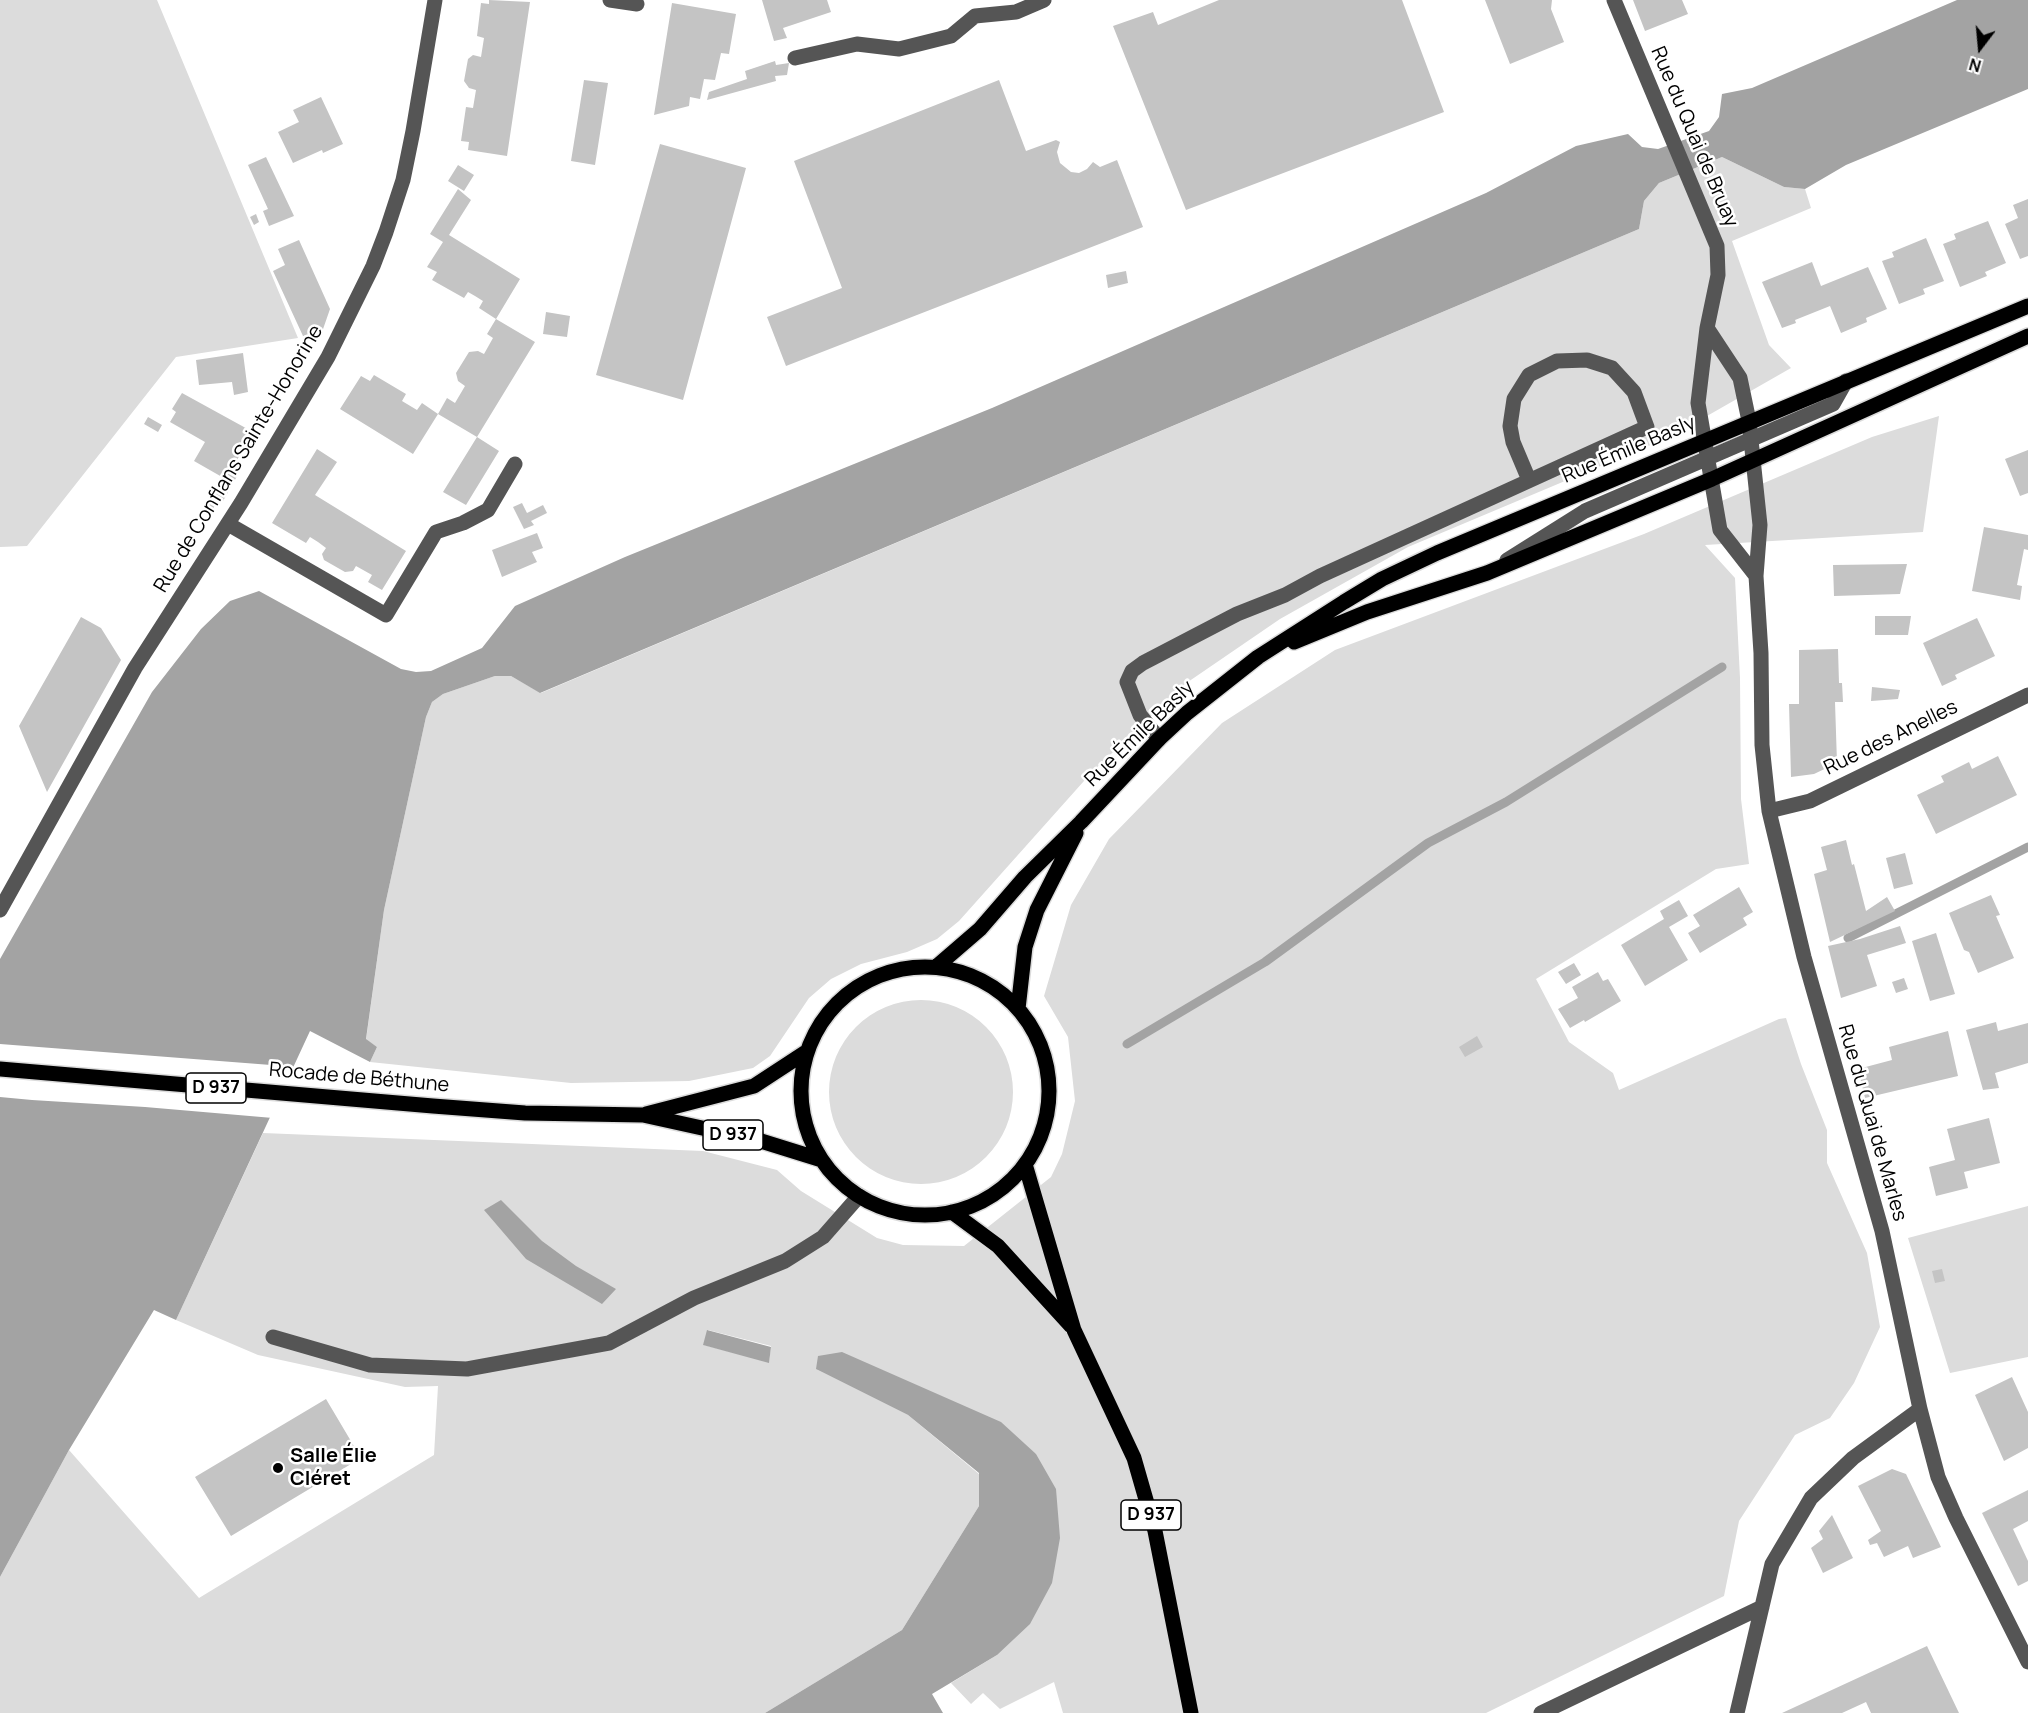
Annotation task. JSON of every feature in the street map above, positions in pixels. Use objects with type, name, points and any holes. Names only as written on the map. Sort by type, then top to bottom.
[{"type":"main road","name":"Rue Émile Basly","points":[[1081,822],[1187,712],[1258,657],[1382,579],[1437,553],[1749,421],[2028,306]]},
{"type":"main road","name":"Rue Émile Basly","points":[[1258,657],[1367,612],[1487,573],[1712,479],[2028,336]]},
{"type":"main road","points":[[936,967],[980,929],[1025,876],[1081,822]]},
{"type":"main road","points":[[1018,1010],[1025,947],[1037,910],[1081,822]]},
{"type":"main road","points":[[936,967],[967,974],[995,988],[1018,1010],[1037,1037],[1047,1069],[1048,1102],[1041,1134],[1025,1164],[1005,1186],[980,1202],[952,1212],[920,1215],[889,1209],[859,1196],[839,1181],[822,1160],[805,1126],[800,1089],[806,1052],[821,1021],[843,997],[871,978],[903,968],[936,967]]},
{"type":"main road","name":"Rocade de Béthune","points":[[643,1115],[754,1086],[806,1052]]},
{"type":"main road","name":"Rocade de Béthune","points":[[0,1069],[525,1113],[643,1115],[761,1141],[822,1160]]},
{"type":"main road","name":"D 937","points":[[1025,1164],[1074,1329],[1134,1458],[1155,1531],[1191,1713]]},
{"type":"main road","name":"D 937","points":[[952,1212],[998,1246],[1074,1329]]},
{"type":"street","name":"Rue de Conflans Sainte-Honorine","points":[[0,910],[135,668],[228,524],[328,357],[373,266],[403,180],[435,0]]},
{"type":"street","points":[[610,0],[637,4]]},
{"type":"street","points":[[795,58],[857,44],[899,50],[951,36],[975,16],[1016,12],[1044,0]]},
{"type":"street","name":"Rue du Quai de Bruay","points":[[1614,0],[1717,246],[1718,275],[1707,328],[1698,403],[1712,479]]},
{"type":"street","points":[[1707,328],[1740,378],[1749,421],[1760,525],[1756,576]]},
{"type":"street","points":[[1159,739],[1140,715],[1127,682],[1132,671],[1237,614],[1647,427],[1634,392],[1612,368],[1587,360],[1557,361],[1529,375],[1514,399],[1510,426],[1513,442],[1529,480]]},
{"type":"street","points":[[1487,573],[1585,511],[1833,404],[1846,381]]},
{"type":"street","points":[[1749,421],[1712,479],[1720,530],[1756,576]]},
{"type":"street","points":[[228,524],[386,615],[436,532],[463,523],[488,510],[515,464]]},
{"type":"street","name":"Rue du Quai de Marles","points":[[1756,576],[1761,653],[1762,745],[1769,811],[1804,957],[1882,1231],[1920,1409],[1938,1477],[2028,1662]]},
{"type":"street","name":"Rue des Anelles","points":[[1769,811],[1810,801],[2028,695]]},
{"type":"street","points":[[273,1337],[370,1365],[467,1369],[609,1343],[694,1298],[785,1261],[823,1237],[859,1196]]},
{"type":"street","points":[[1737,1713],[1772,1564],[1811,1498],[1853,1458],[1920,1409]]},
{"type":"street","points":[[1541,1713],[1762,1607]]},
{"type":"shaded area","points":[[0,0],[157,0],[298,338],[176,357],[27,546],[0,547]]},
{"type":"shaded area","points":[[1957,0],[2028,0],[2028,89],[1846,165],[1805,189],[1784,187],[1722,157],[1659,183],[1644,201],[1639,229],[540,693],[511,676],[495,676],[443,694],[432,702],[426,717],[384,910],[366,1039],[377,1047],[370,1062],[310,1031],[176,1320],[154,1310],[69,1450],[0,1577],[0,959],[152,692],[201,629],[230,601],[259,591],[401,669],[416,672],[431,671],[482,648],[515,606],[625,557],[992,408],[1486,193],[1576,146],[1628,134],[1642,147],[1658,149],[1709,131],[1719,117],[1722,94],[1752,88]]},
{"type":"shaded area","points":[[1722,157],[1784,187],[1805,189],[1811,208],[1732,241],[1769,345],[1791,368],[1672,436],[1408,547],[1280,619],[1185,684],[1092,772],[959,921],[937,939],[907,952],[861,964],[831,979],[809,998],[770,1056],[753,1068],[689,1081],[571,1083],[370,1062],[377,1047],[366,1040],[384,910],[426,717],[432,702],[443,694],[495,676],[511,676],[541,693],[1639,229],[1644,201],[1659,183]]},
{"type":"shaded area","points":[[1939,416],[1923,532],[1705,545],[1735,578],[1740,678],[1741,799],[1749,864],[1716,869],[1536,979],[1569,1042],[1613,1073],[1619,1090],[1779,1019],[1786,1018],[1827,1130],[1827,1163],[1867,1253],[1880,1327],[1854,1383],[1830,1418],[1795,1435],[1739,1521],[1724,1596],[1486,1713],[1063,1713],[1054,1682],[1000,1709],[983,1693],[971,1704],[951,1683],[997,1655],[1036,1454],[816,1369],[908,1415],[979,1474],[979,1506],[902,1630],[765,1713],[0,1713],[0,1577],[69,1450],[199,1598],[434,1455],[438,1386],[405,1387],[258,1355],[176,1320],[263,1133],[703,1151],[777,1170],[801,1191],[877,1238],[903,1245],[964,1246],[1051,1177],[1062,1154],[1075,1101],[1068,1037],[1044,996],[1071,905],[1109,839],[1222,723],[1335,650],[1644,534],[1872,437]],"holes":[[[708,1330],[771,1346],[769,1362],[704,1345]]]},
{"type":"shaded area","points":[[921,1000],[956,1007],[986,1027],[1006,1057],[1013,1092],[1006,1127],[986,1157],[956,1177],[921,1184],[886,1177],[856,1157],[836,1127],[829,1092],[836,1057],[856,1027],[886,1007]]},
{"type":"shaded area","points":[[501,1200],[542,1241],[576,1266],[616,1289],[602,1304],[526,1259],[484,1210]]},
{"type":"shaded area","points":[[2028,1206],[2028,1357],[1950,1373],[1908,1238]]},
{"type":"shaded area","points":[[707,1330],[771,1347],[769,1363],[703,1345]]},
{"type":"shaded area","points":[[842,1352],[1001,1422],[1036,1454],[1056,1489],[1060,1538],[1052,1583],[1030,1624],[997,1655],[932,1694],[943,1713],[765,1713],[902,1630],[979,1506],[979,1473],[908,1415],[816,1369],[818,1356]]},
{"type":"pier","points":[[0,1044],[296,1067],[273,1118],[32,1100],[0,1097]]},
{"type":"building","points":[[489,0],[530,2],[507,156],[468,150],[469,142],[461,141],[466,107],[473,108],[476,90],[469,88],[464,81],[468,59],[473,55],[481,57],[484,38],[477,36],[481,3],[489,4]]},
{"type":"building","points":[[762,0],[827,0],[831,12],[783,28],[787,38],[774,41]]},
{"type":"building","points":[[1219,0],[1402,0],[1444,112],[1186,210],[1113,26],[1153,12],[1158,25]]},
{"type":"building","points":[[1485,0],[1552,0],[1551,9],[1564,42],[1510,64]]},
{"type":"building","points":[[1633,0],[1682,0],[1688,14],[1645,31]]},
{"type":"building","points":[[672,3],[736,14],[729,54],[721,53],[715,80],[704,79],[700,99],[690,97],[689,106],[654,115]]},
{"type":"building","points":[[775,61],[776,65],[789,63],[787,75],[775,76],[776,81],[707,100],[709,92],[747,79],[745,71]]},
{"type":"building","points":[[584,80],[608,83],[595,165],[571,161]]},
{"type":"building","points":[[999,80],[1026,151],[1056,140],[1060,142],[1057,152],[1060,163],[1071,172],[1079,173],[1093,162],[1100,167],[1117,160],[1143,227],[786,366],[767,317],[842,288],[794,161]]},
{"type":"building","points":[[321,97],[343,144],[323,153],[322,150],[293,163],[278,132],[299,122],[293,110]]},
{"type":"building","points":[[660,144],[746,168],[683,400],[596,375]]},
{"type":"building","points":[[266,157],[294,216],[269,226],[263,211],[268,209],[248,165]]},
{"type":"building","points":[[458,165],[474,175],[464,191],[448,181]]},
{"type":"building","points":[[458,189],[471,200],[449,235],[520,279],[496,319],[479,308],[483,301],[475,296],[468,292],[464,298],[432,280],[437,272],[427,267],[443,242],[430,234]]},
{"type":"building","points":[[2028,199],[2028,256],[2020,259],[2005,224],[2018,218],[2013,205]]},
{"type":"building","points":[[256,214],[259,222],[254,225],[250,217]]},
{"type":"building","points":[[1988,221],[2006,263],[1985,272],[1987,276],[1960,287],[1943,244],[1956,239],[1954,234]]},
{"type":"building","points":[[1926,238],[1944,281],[1923,289],[1925,294],[1899,304],[1882,261],[1894,257],[1892,252]]},
{"type":"building","points":[[299,240],[330,309],[322,332],[303,336],[273,271],[285,265],[278,249]]},
{"type":"building","points":[[1812,262],[1821,286],[1868,267],[1887,309],[1866,318],[1867,322],[1841,333],[1830,306],[1795,320],[1796,323],[1782,328],[1762,282]]},
{"type":"building","points":[[1126,271],[1128,283],[1108,288],[1106,275]]},
{"type":"building","points":[[546,312],[570,316],[567,337],[543,334]]},
{"type":"building","points":[[496,319],[535,342],[477,437],[438,414],[447,398],[455,403],[465,386],[458,381],[456,373],[469,352],[478,351],[484,354],[493,338],[487,334]]},
{"type":"building","points":[[243,353],[248,392],[234,395],[232,382],[199,385],[196,360]]},
{"type":"building","points":[[374,375],[406,394],[402,401],[417,410],[422,403],[438,414],[413,454],[340,409],[361,376],[370,381]]},
{"type":"building","points":[[182,393],[253,432],[237,460],[240,471],[223,501],[211,495],[222,477],[194,461],[205,442],[170,422],[176,412],[172,409]]},
{"type":"building","points":[[148,417],[162,425],[158,432],[144,424]]},
{"type":"building","points":[[477,437],[499,451],[466,505],[443,492]]},
{"type":"building","points":[[317,449],[337,462],[315,495],[406,551],[382,590],[368,582],[372,575],[356,566],[353,571],[345,572],[324,560],[322,554],[326,548],[310,537],[306,543],[272,523]]},
{"type":"building","points":[[2028,450],[2028,493],[2020,496],[2005,459]]},
{"type":"building","points":[[210,499],[217,502],[210,514],[203,511]]},
{"type":"building","points":[[522,503],[527,513],[543,505],[547,513],[531,521],[534,525],[524,529],[513,507]]},
{"type":"building","points":[[1984,527],[2028,535],[2028,550],[2024,549],[2017,585],[2022,586],[2020,600],[1972,591]]},
{"type":"building","points":[[537,533],[543,548],[532,552],[537,562],[502,577],[492,550]]},
{"type":"building","points":[[1907,564],[1900,594],[1834,596],[1833,565]]},
{"type":"building","points":[[1875,616],[1911,616],[1908,635],[1875,635]]},
{"type":"building","points":[[81,617],[101,628],[121,660],[47,792],[19,726]]},
{"type":"building","points":[[1977,618],[1995,656],[1955,675],[1957,679],[1942,686],[1923,643]]},
{"type":"building","points":[[1838,649],[1839,683],[1842,683],[1843,702],[1835,702],[1837,763],[1814,774],[1791,777],[1789,704],[1799,704],[1799,650]]},
{"type":"building","points":[[1872,687],[1900,690],[1898,699],[1871,701]]},
{"type":"building","points":[[1998,756],[2017,795],[1936,834],[1917,795],[1944,782],[1941,776],[1969,762],[1972,769]]},
{"type":"building","points":[[1846,840],[1866,911],[1887,897],[1895,911],[1830,942],[1814,874],[1827,870],[1821,847]]},
{"type":"building","points":[[1905,853],[1913,884],[1894,889],[1886,858]]},
{"type":"building","points":[[1739,887],[1753,912],[1743,918],[1747,925],[1700,953],[1688,933],[1700,926],[1693,915]]},
{"type":"building","points":[[1991,895],[2000,915],[1996,916],[2014,958],[1978,973],[1969,952],[1964,950],[1949,913]]},
{"type":"building","points":[[1679,900],[1688,916],[1669,927],[1688,960],[1645,986],[1621,945],[1664,919],[1660,911]]},
{"type":"building","points":[[1900,926],[1906,943],[1867,955],[1877,986],[1841,998],[1828,946],[1860,939]]},
{"type":"building","points":[[1936,933],[1955,994],[1930,1001],[1912,941]]},
{"type":"building","points":[[1574,963],[1581,975],[1566,984],[1558,972]]},
{"type":"building","points":[[1598,972],[1603,981],[1608,979],[1621,1001],[1570,1028],[1558,1009],[1578,998],[1572,987]]},
{"type":"building","points":[[1904,978],[1908,989],[1896,993],[1892,982]]},
{"type":"building","points":[[1996,1022],[1998,1031],[2028,1023],[2028,1063],[1995,1073],[1999,1088],[1983,1090],[1966,1030]]},
{"type":"building","points":[[1948,1031],[1958,1076],[1865,1098],[1858,1069],[1892,1060],[1889,1047]]},
{"type":"building","points":[[1477,1036],[1483,1047],[1465,1057],[1459,1047]]},
{"type":"building","points":[[1989,1118],[2000,1163],[1964,1172],[1968,1188],[1936,1196],[1929,1167],[1955,1160],[1947,1129]]},
{"type":"building","points":[[1942,1269],[1945,1281],[1935,1283],[1932,1271]]},
{"type":"building","points":[[2012,1377],[2028,1412],[2028,1448],[2004,1461],[1975,1395]]},
{"type":"building","name":"Salle Élie Cléret","points":[[326,1399],[361,1458],[231,1536],[195,1477]]},
{"type":"building","points":[[1892,1469],[1906,1474],[1941,1547],[1913,1558],[1908,1546],[1884,1557],[1877,1543],[1870,1545],[1868,1540],[1881,1531],[1858,1486]]},
{"type":"building","points":[[2028,1490],[2028,1521],[2013,1529],[2028,1561],[2028,1581],[2018,1586],[1982,1513]]},
{"type":"building","points":[[1832,1515],[1853,1558],[1823,1573],[1811,1548],[1823,1539],[1819,1531]]},
{"type":"building","points":[[1927,1646],[1959,1713],[1871,1713],[1866,1702],[1842,1713],[1782,1713]]},
{"type":"waterway","points":[[1127,1044],[1265,962],[1428,843],[1506,802],[1722,667]]},
{"type":"waterway","points":[[1848,938],[2028,847]]},
{"type":"place","name":"Salle Élie Cléret","points":[[278,1468]]}]
